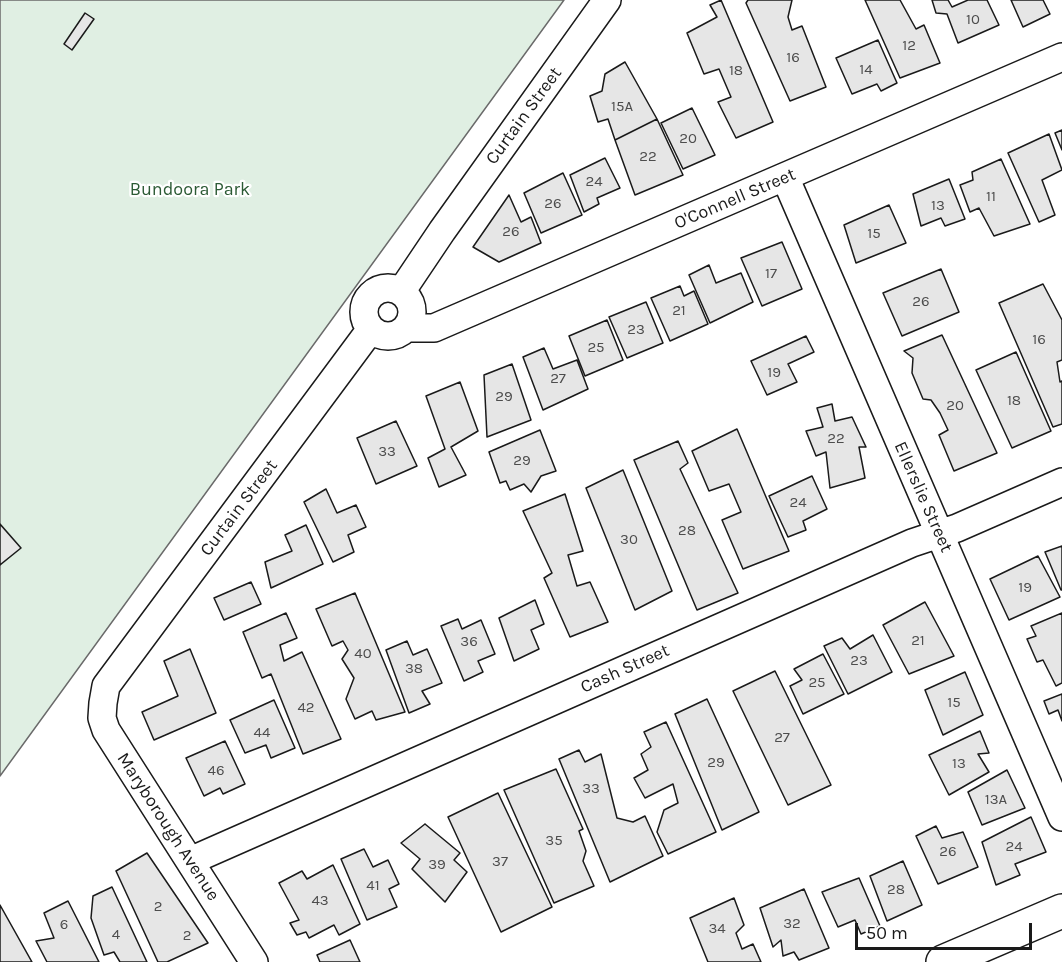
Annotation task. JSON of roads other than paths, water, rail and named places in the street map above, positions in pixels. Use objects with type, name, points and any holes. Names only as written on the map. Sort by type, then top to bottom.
[{"type":"main road","points":[[943,962],[1062,910]]},
{"type":"street","name":"Curtain Street","points":[[401,292],[442,231],[608,0]]},
{"type":"street","name":"O'Connell Street","points":[[406,328],[434,328],[1062,57]]},
{"type":"street","name":"Ellerslie Street","points":[[785,177],[1062,817]]},
{"type":"street","points":[[384,288],[401,292],[408,299],[412,309],[411,319],[406,328],[398,334],[388,336],[371,329],[364,313],[370,297],[376,291],[384,288]]},
{"type":"street","name":"Curtain Street","points":[[106,686],[371,329]]},
{"type":"street","name":"Cash Street","points":[[190,861],[912,543],[957,528],[1062,482]]},
{"type":"street","name":"Maryborough Avenue","points":[[106,686],[102,718],[106,730],[254,962]]},
{"type":"park label","name":"Bundoora Park","points":[[190,190]]}]
